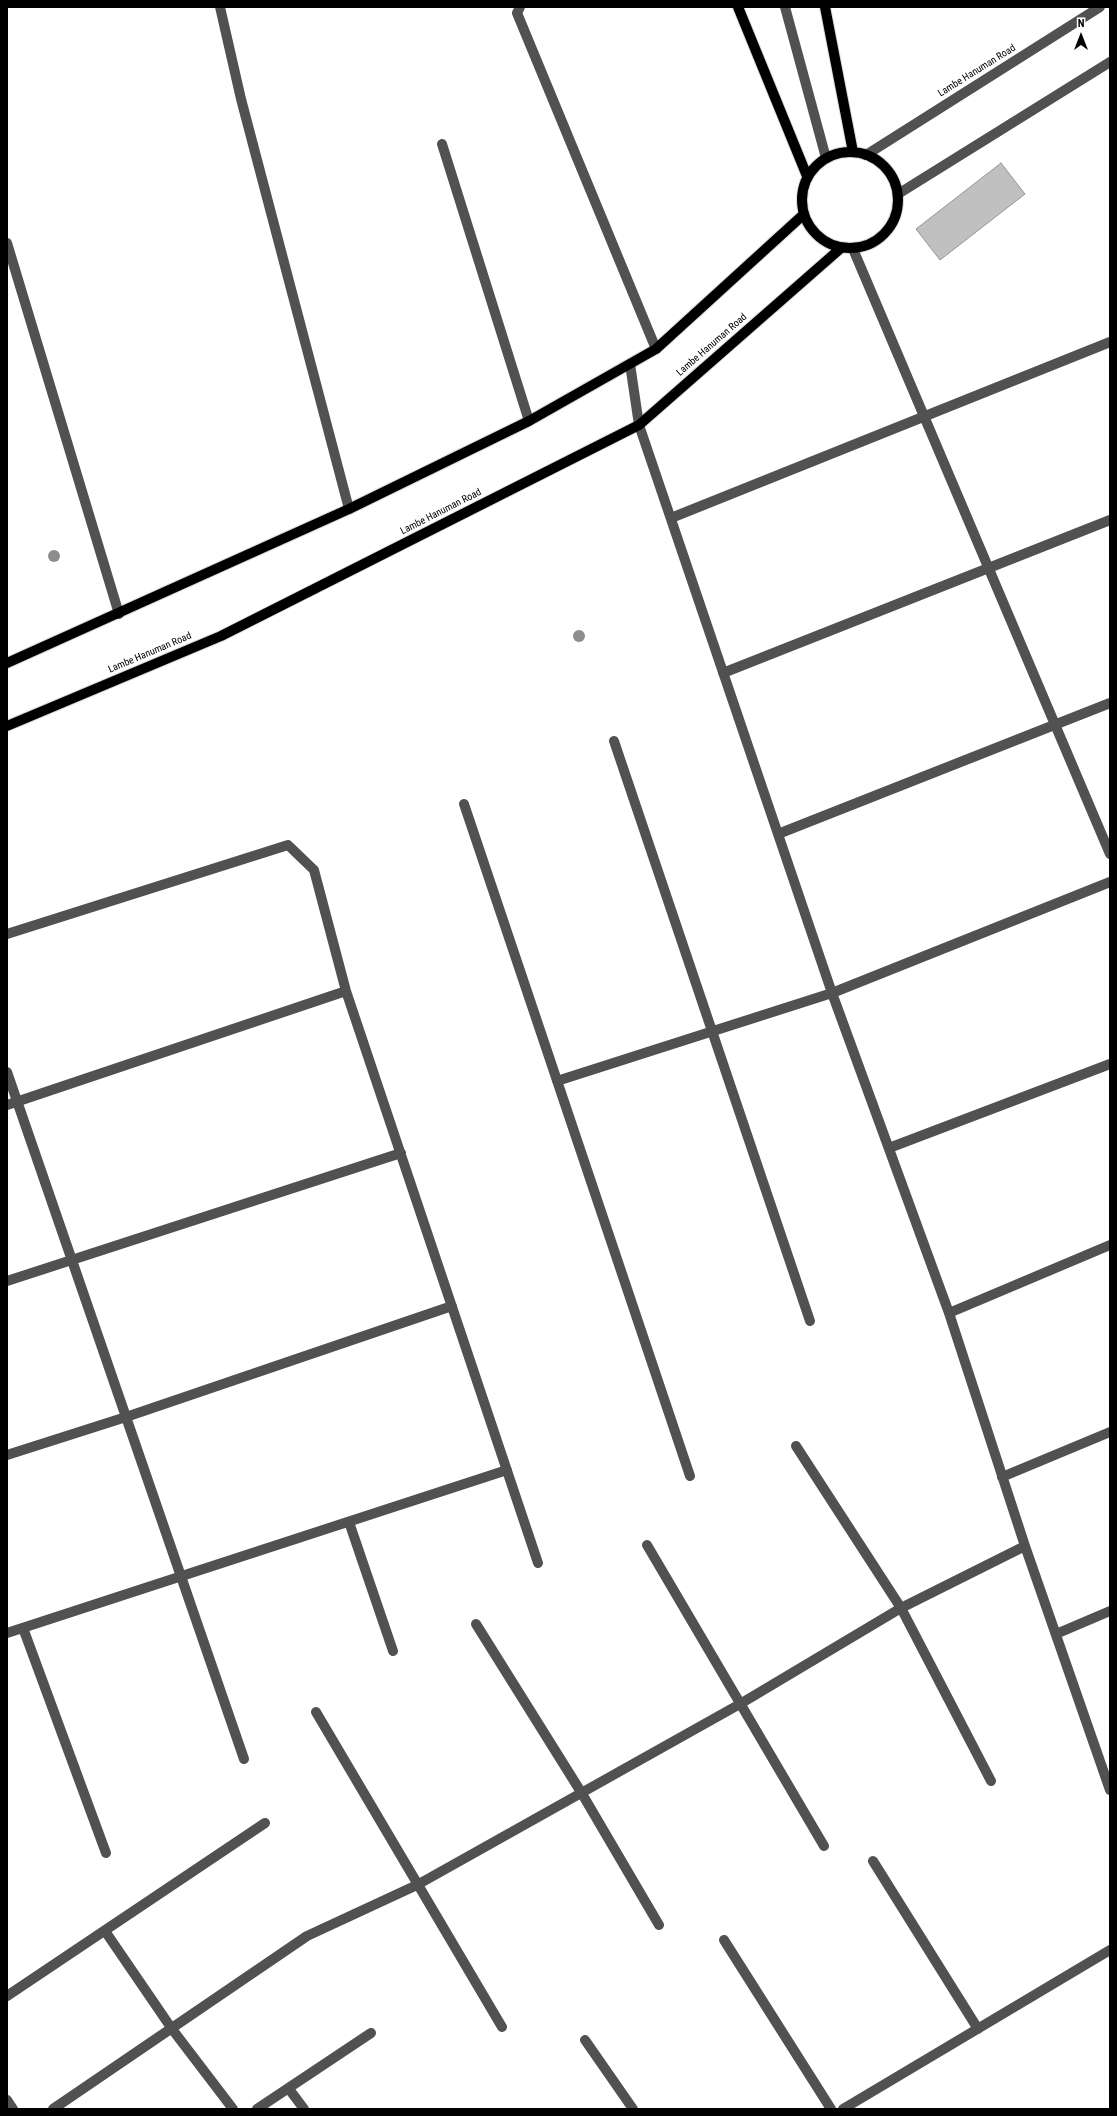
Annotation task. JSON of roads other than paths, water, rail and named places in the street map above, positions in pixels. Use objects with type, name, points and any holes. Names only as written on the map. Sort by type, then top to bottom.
[{"type":"main road","points":[[738,7],[807,176]]},
{"type":"main road","points":[[825,7],[853,152]]},
{"type":"main road","points":[[853,152],[866,155],[878,161],[888,170],[894,181],[898,194],[898,207],[894,220],[888,231],[878,240],[866,246],[841,248],[828,244],[817,236],[803,215],[801,202],[802,189],[807,176],[826,158],[839,153],[853,152]]},
{"type":"main road","points":[[7,663],[119,614],[349,509],[529,421],[656,349],[803,215]]},
{"type":"main road","name":"Lambe Hanuman Road","points":[[7,726],[221,636],[639,426],[841,248]]},
{"type":"street","points":[[220,7],[241,99],[349,509]]},
{"type":"street","points":[[520,7],[517,13],[656,349]]},
{"type":"street","points":[[784,7],[826,158]]},
{"type":"street","name":"Lambe Hanuman Road","points":[[866,155],[1100,7]]},
{"type":"street","points":[[898,194],[1110,62]]},
{"type":"street","points":[[442,144],[529,421]]},
{"type":"street","points":[[7,243],[119,614]]},
{"type":"street","points":[[853,248],[1110,854]]},
{"type":"street","points":[[671,518],[1110,342]]},
{"type":"street","points":[[630,364],[639,426],[832,993],[949,1313],[1025,1546],[1110,1788]]},
{"type":"street","points":[[723,673],[1110,520]]},
{"type":"street","points":[[778,834],[1056,726],[1110,703]]},
{"type":"street","points":[[614,741],[810,1321]]},
{"type":"street","points":[[464,804],[690,1476]]},
{"type":"street","points":[[7,934],[288,845],[314,870],[346,991],[538,1563]]},
{"type":"street","points":[[557,1081],[711,1030],[832,993],[1110,882]]},
{"type":"street","points":[[7,1105],[346,991]]},
{"type":"street","points":[[889,1148],[1110,1064]]},
{"type":"street","points":[[7,1072],[244,1759]]},
{"type":"street","points":[[7,1281],[401,1153]]},
{"type":"street","points":[[949,1313],[1110,1245]]},
{"type":"street","points":[[7,1455],[126,1417],[452,1306]]},
{"type":"street","points":[[1002,1477],[1110,1432]]},
{"type":"street","points":[[796,1446],[901,1608],[991,1781]]},
{"type":"street","points":[[7,1633],[507,1470]]},
{"type":"street","points":[[349,1522],[393,1651]]},
{"type":"street","points":[[647,1546],[824,1846]]},
{"type":"street","points":[[53,2109],[306,1936],[417,1886],[581,1792],[740,1704],[901,1608],[1025,1546]]},
{"type":"street","points":[[1056,1634],[1110,1611]]},
{"type":"street","points":[[476,1624],[581,1792],[659,1925]]},
{"type":"street","points":[[22,1628],[106,1853]]},
{"type":"street","points":[[316,1712],[417,1886],[502,2027]]},
{"type":"street","points":[[7,1996],[265,1823]]},
{"type":"street","points":[[874,1861],[978,2029]]},
{"type":"street","points":[[105,1931],[172,2029],[233,2109]]},
{"type":"street","points":[[724,1940],[831,2109]]},
{"type":"street","points":[[843,2109],[1110,1950]]},
{"type":"street","points":[[257,2109],[370,2033]]},
{"type":"street","points":[[585,2040],[633,2109]]},
{"type":"street","points":[[289,2088],[304,2109]]},
{"type":"street","points":[[7,2100],[13,2109]]}]
